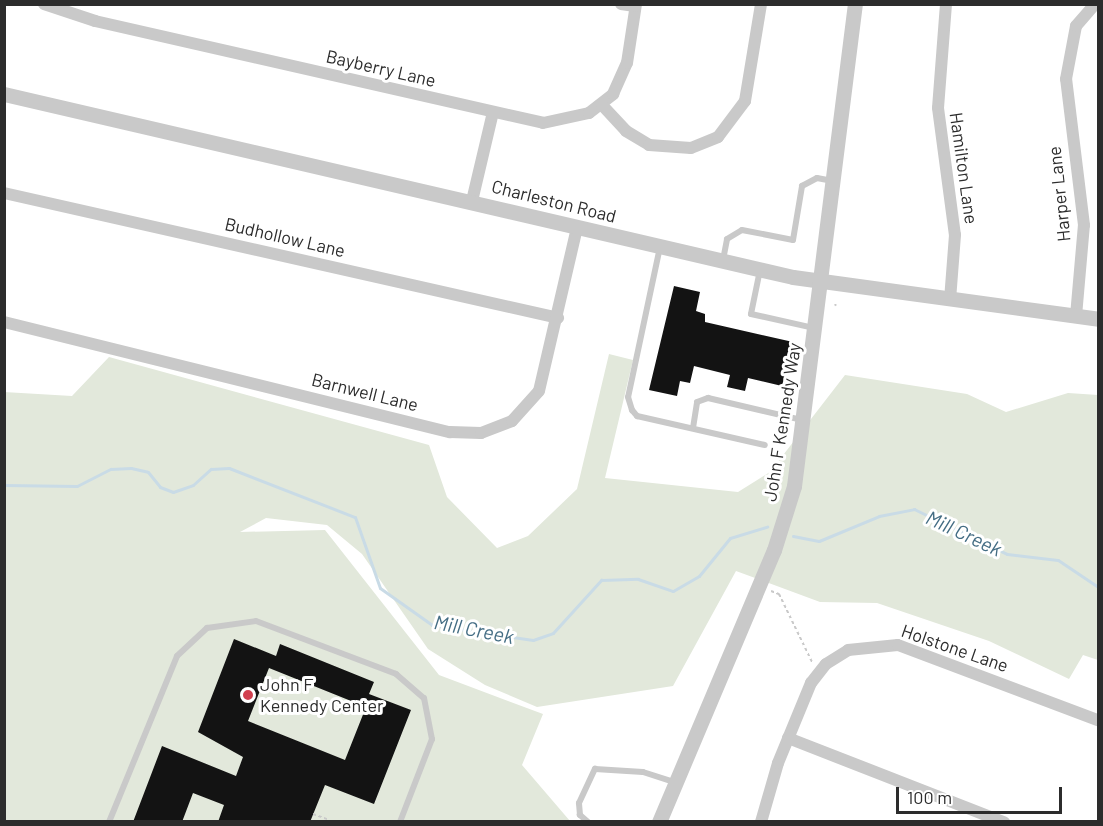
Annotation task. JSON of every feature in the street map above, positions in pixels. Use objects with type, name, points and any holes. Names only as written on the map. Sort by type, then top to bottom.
[{"type":"street","name":"Bayberry Lane","points":[[44,4],[95,21],[493,112],[559,123],[602,105]]},
{"type":"street","points":[[621,4],[635,5],[627,63],[602,105],[626,131],[649,145],[691,148],[718,137],[745,102],[761,4]]},
{"type":"street","name":"John F Kennedy Way","points":[[659,822],[781,531],[806,420],[855,4]]},
{"type":"street","name":"Hamilton Lane","points":[[946,4],[938,108],[955,235],[950,300]]},
{"type":"street","name":"Harper Lane","points":[[1076,316],[1084,225],[1066,79],[1076,26],[1095,4]]},
{"type":"street","name":"Charleston Road","points":[[4,94],[472,201],[577,228],[821,282],[1098,320]]},
{"type":"street","points":[[472,201],[493,112]]},
{"type":"street","name":"Budhollow Lane","points":[[4,193],[558,318]]},
{"type":"street","name":"Barnwell Lane","points":[[4,322],[470,435],[512,422],[534,399],[558,318],[577,228]]},
{"type":"street","name":"Holstone Lane","points":[[761,822],[788,738],[818,673],[848,650],[898,645],[1098,720]]},
{"type":"street","points":[[788,738],[1004,822]]},
{"type":"lane","points":[[723,261],[727,239],[742,230],[793,240],[802,186],[817,178],[833,181]]},
{"type":"lane","points":[[660,246],[628,397],[637,416],[765,445]]},
{"type":"lane","points":[[760,269],[751,314],[816,329]]},
{"type":"lane","points":[[693,428],[697,402],[708,398],[806,420]]},
{"type":"lane","points":[[109,822],[177,656],[207,628],[256,621],[396,674],[424,698],[432,739],[400,822]]},
{"type":"lane","points":[[588,822],[580,815],[579,803],[596,769],[643,772],[674,782]]},
{"type":"path","points":[[769,590],[779,594],[818,673]]},
{"type":"path","points":[[314,814],[327,819]]},
{"type":"shaded area","points":[[609,354],[633,360],[605,478],[738,492],[770,472],[845,375],[967,394],[1006,412],[1068,393],[1098,395],[1098,660],[1083,655],[1069,679],[989,641],[877,603],[820,602],[736,571],[673,686],[537,707],[485,685],[428,649],[362,554],[327,525],[266,518],[240,532],[325,530],[439,675],[543,714],[522,765],[570,821],[5,821],[4,392],[72,396],[109,357],[429,445],[447,497],[497,548],[528,536],[577,489]]},
{"type":"building","points":[[674,286],[700,292],[696,311],[705,314],[705,322],[793,342],[782,386],[748,378],[745,391],[727,387],[730,375],[694,366],[690,383],[680,381],[677,396],[649,390]]},
{"type":"building","points":[[234,639],[276,656],[280,644],[374,682],[369,694],[411,710],[374,804],[325,785],[310,822],[218,822],[224,805],[193,793],[182,822],[133,822],[162,746],[236,776],[243,757],[198,732]],"holes":[[[269,668],[366,707],[345,760],[248,721]]]},
{"type":"waterway","name":"Mill Creek","points":[[4,485],[77,486],[111,469],[131,468],[148,472],[160,487],[173,492],[193,485],[211,469],[229,468],[355,517],[380,588],[432,625],[533,640],[553,633],[601,580],[638,579],[673,591],[699,576],[730,538],[767,527]]},
{"type":"waterway","name":"Mill Creek","points":[[793,536],[819,541],[879,516],[914,509],[1007,554],[1058,560],[1098,587]]},
{"type":"place","name":"John F Kennedy Center","points":[[248,695]]}]
